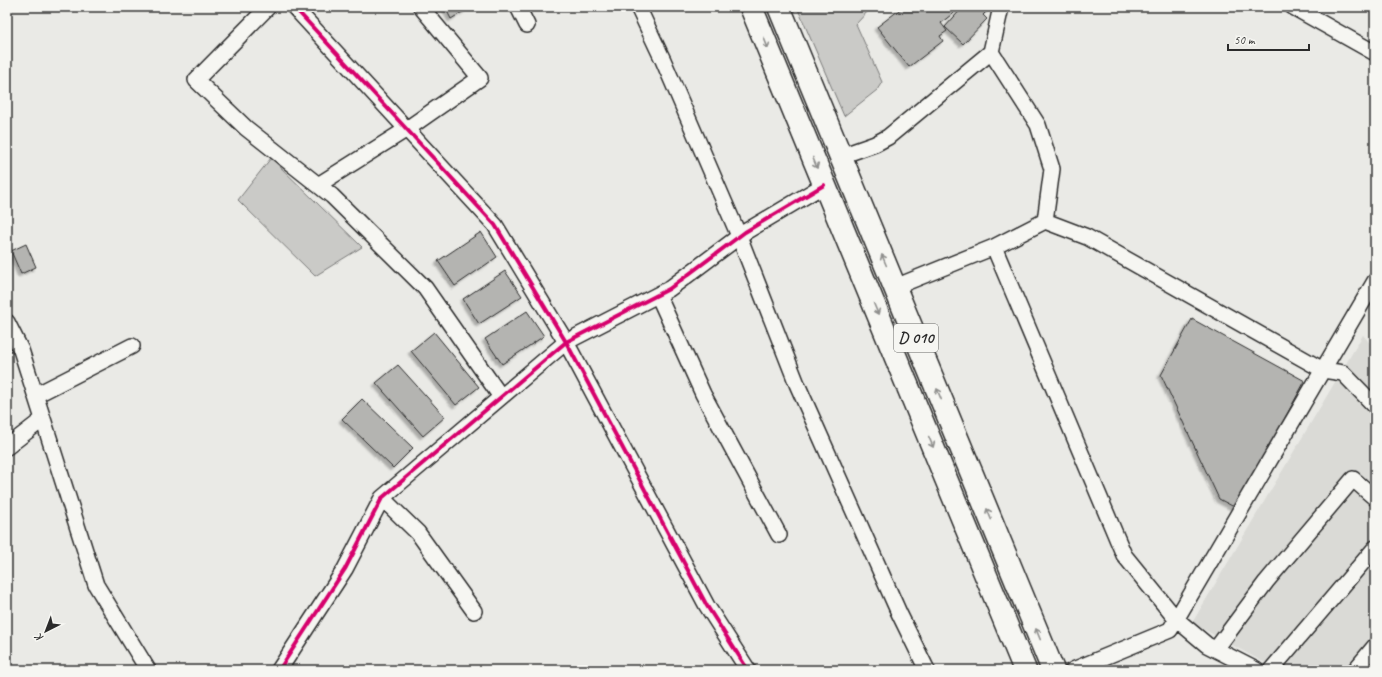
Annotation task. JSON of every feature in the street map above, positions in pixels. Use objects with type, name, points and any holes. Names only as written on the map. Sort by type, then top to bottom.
[{"type":"highway","name":"D 010","points":[[751,7],[1025,670]]},
{"type":"highway","name":"D 010","points":[[779,7],[1053,670]]},
{"type":"street","points":[[268,7],[196,80],[246,128],[332,196],[425,288],[501,397]]},
{"type":"street","points":[[294,7],[495,225],[566,342],[707,606],[748,670]]},
{"type":"street","points":[[318,185],[407,129],[480,78],[422,7]]},
{"type":"street","points":[[518,7],[527,25]]},
{"type":"street","points":[[638,7],[663,60],[739,236],[797,384],[899,613],[927,670]]},
{"type":"street","points":[[841,156],[875,144],[888,137],[991,52],[1001,7]]},
{"type":"street","points":[[1292,7],[1375,53]]},
{"type":"street","points":[[991,52],[1038,125],[1043,139],[1052,169],[1046,221]]},
{"type":"street","points":[[279,670],[345,569],[382,498],[566,342],[669,289],[739,236],[824,185]]},
{"type":"street","points":[[895,287],[994,247],[1046,221],[1087,237],[1323,370],[1343,373],[1375,406]]},
{"type":"street","points":[[994,247],[1124,555],[1176,618],[1208,645],[1241,666],[1256,670]]},
{"type":"street","points":[[1073,670],[1170,630],[1375,282]]},
{"type":"street","points":[[658,295],[703,394],[779,535]]},
{"type":"street","points":[[7,322],[21,350],[96,585],[148,670]]},
{"type":"street","points":[[36,395],[132,346]]},
{"type":"street","points":[[7,447],[43,419]]},
{"type":"street","points":[[1216,649],[1266,582],[1353,479],[1375,498]]},
{"type":"street","points":[[382,498],[418,533],[474,611]]},
{"type":"street","points":[[1271,670],[1375,548]]},
{"type":"street","points":[[1355,670],[1375,646]]},
{"type":"shaded area","points":[[797,7],[867,7],[869,10],[856,24],[882,82],[877,90],[844,116]]},
{"type":"shaded area","points":[[271,158],[362,247],[315,276],[238,200]]},
{"type":"shaded area","points":[[1363,335],[1375,349],[1375,670],[1278,670],[1192,623]]},
{"type":"building","points":[[445,7],[466,7],[467,9],[451,19]]},
{"type":"building","points":[[903,7],[955,7],[957,10],[941,23],[947,31],[940,36],[943,41],[909,67],[877,27]]},
{"type":"building","points":[[963,7],[990,8],[983,15],[987,19],[963,44],[945,27]]},
{"type":"building","points":[[481,232],[497,257],[455,286],[438,261]]},
{"type":"building","points":[[26,244],[36,267],[21,274],[11,251]]},
{"type":"building","points":[[505,271],[522,296],[479,324],[463,299]]},
{"type":"building","points":[[527,311],[544,336],[502,364],[485,339]]},
{"type":"building","points":[[1192,319],[1305,381],[1236,508],[1219,499],[1161,375]]},
{"type":"building","points":[[434,332],[479,387],[456,405],[411,351]]},
{"type":"building","points":[[398,365],[445,417],[423,436],[376,383]]},
{"type":"building","points":[[362,399],[413,448],[393,468],[342,419]]},
{"type":"cycle path","points":[[294,7],[495,225],[566,342],[707,606],[748,670]]},
{"type":"cycle path","points":[[279,670],[345,569],[382,498],[566,342],[669,289],[745,232],[824,185]]}]
